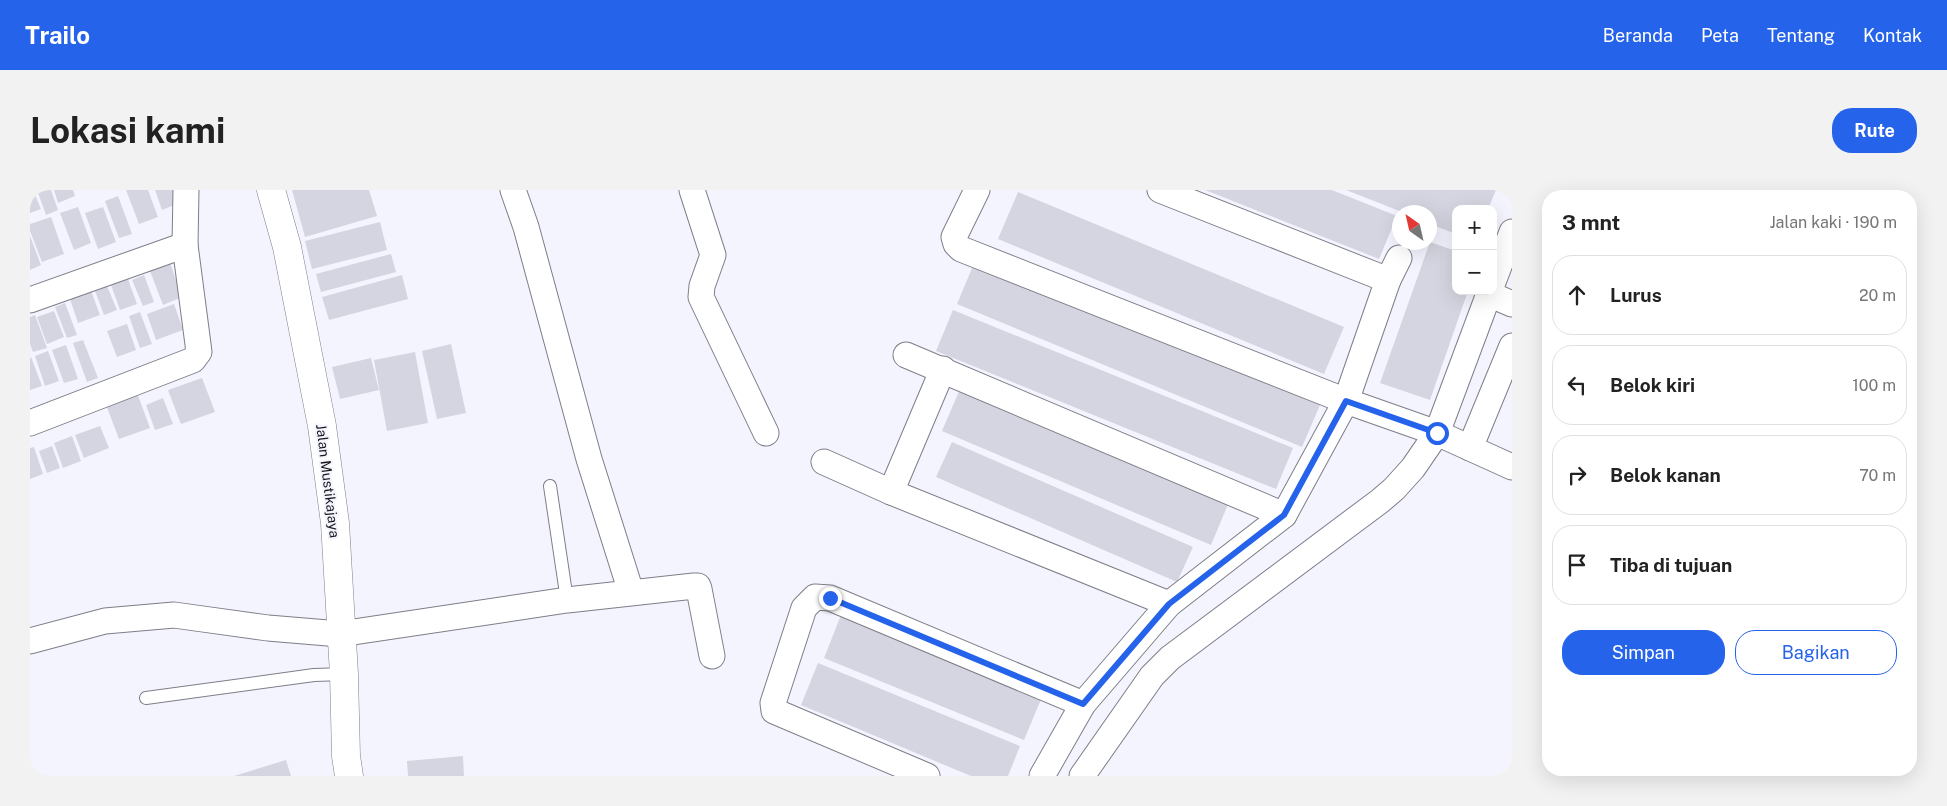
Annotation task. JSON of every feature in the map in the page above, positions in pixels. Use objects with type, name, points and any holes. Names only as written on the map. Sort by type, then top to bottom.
[{"type":"main road","name":"Jalan Mustikajaya","points":[[271,190],[286,248],[322,426],[335,523],[340,634],[344,674],[346,756],[349,776]]},
{"type":"street","points":[[30,423],[193,360],[197,356],[199,352],[185,245],[186,190]]},
{"type":"street","points":[[513,190],[526,227],[589,459],[631,592]]},
{"type":"street","points":[[692,190],[713,255],[702,286],[701,297],[766,433]]},
{"type":"street","points":[[977,190],[954,237],[956,244],[961,249],[1346,401],[1437,433],[1512,467]]},
{"type":"street","points":[[1042,776],[1083,704],[1169,604],[1284,515],[1346,401],[1394,269],[1160,190]]},
{"type":"street","points":[[1497,271],[1512,232]]},
{"type":"street","points":[[30,300],[185,245]]},
{"type":"street","points":[[1497,294],[1512,304]]},
{"type":"street","points":[[1082,776],[1152,676],[1170,658],[1394,489],[1412,468],[1437,433],[1488,295]]},
{"type":"street","points":[[1470,448],[1512,346]]},
{"type":"street","points":[[906,355],[943,369],[1284,515]]},
{"type":"street","points":[[891,492],[943,369]]},
{"type":"street","points":[[824,462],[891,492],[1169,604]]},
{"type":"street","points":[[30,641],[105,621],[174,615],[268,628],[340,634],[567,600],[698,586],[712,656]]},
{"type":"street","points":[[927,776],[774,711],[773,703],[804,608],[815,597],[830,598],[1083,704]]},
{"type":"lane","points":[[550,486],[567,600]]},
{"type":"lane","points":[[146,698],[314,675],[344,674]]},
{"type":"building","points":[[30,190],[33,190],[41,209],[30,213]]},
{"type":"building","points":[[37,190],[51,190],[58,210],[46,215]]},
{"type":"building","points":[[54,190],[73,190],[75,196],[58,203]]},
{"type":"building","points":[[126,190],[148,190],[158,217],[139,224]]},
{"type":"building","points":[[155,190],[181,190],[185,201],[162,210]]},
{"type":"building","points":[[292,190],[369,190],[377,216],[305,237]]},
{"type":"building","points":[[1205,190],[1332,190],[1392,214],[1392,228],[1379,259]]},
{"type":"building","points":[[1346,190],[1496,190],[1490,205],[1452,205],[1452,232],[1437,227],[1437,205],[1392,205],[1392,208]]},
{"type":"building","points":[[1018,192],[1344,327],[1324,374],[998,239]]},
{"type":"building","points":[[118,196],[132,234],[119,238],[105,201]]},
{"type":"building","points":[[78,207],[91,243],[74,250],[60,213]]},
{"type":"building","points":[[103,207],[116,242],[98,249],[85,213]]},
{"type":"building","points":[[51,217],[64,254],[42,262],[30,231],[30,224]]},
{"type":"building","points":[[380,222],[387,250],[312,269],[305,241]]},
{"type":"building","points":[[30,236],[41,265],[30,270]]},
{"type":"building","points":[[1437,244],[1452,250],[1452,295],[1467,295],[1430,400],[1380,383],[1427,250],[1437,250]]},
{"type":"building","points":[[391,254],[396,272],[321,292],[316,274]]},
{"type":"building","points":[[975,261],[1320,405],[1302,447],[957,304]]},
{"type":"building","points":[[170,263],[182,297],[163,305],[150,271]]},
{"type":"building","points":[[144,275],[154,302],[143,306],[132,280]]},
{"type":"building","points":[[402,275],[408,299],[329,320],[322,297]]},
{"type":"building","points":[[128,279],[137,304],[120,310],[111,285]]},
{"type":"building","points":[[107,286],[117,310],[104,315],[95,291]]},
{"type":"building","points":[[90,288],[100,315],[78,323],[69,296]]},
{"type":"building","points":[[65,303],[77,335],[67,338],[55,307]]},
{"type":"building","points":[[174,304],[183,330],[156,340],[147,314]]},
{"type":"building","points":[[953,310],[1293,448],[1276,489],[936,351]]},
{"type":"building","points":[[54,311],[64,337],[47,344],[37,317]]},
{"type":"building","points":[[140,312],[152,344],[140,348],[129,316]]},
{"type":"building","points":[[35,315],[47,348],[33,352],[30,344],[30,317]]},
{"type":"building","points":[[127,324],[136,350],[117,357],[107,331]]},
{"type":"building","points":[[83,340],[98,378],[87,382],[73,343]]},
{"type":"building","points":[[451,344],[466,413],[437,419],[422,351]]},
{"type":"building","points":[[66,345],[78,379],[64,383],[52,350]]},
{"type":"building","points":[[48,351],[59,381],[45,386],[35,356]]},
{"type":"building","points":[[415,352],[428,423],[387,431],[374,360]]},
{"type":"building","points":[[30,358],[42,386],[30,390]]},
{"type":"building","points":[[371,358],[379,390],[340,399],[332,367]]},
{"type":"building","points":[[202,378],[215,412],[181,424],[168,390]]},
{"type":"building","points":[[960,389],[1229,502],[1211,545],[942,431]]},
{"type":"building","points":[[136,390],[150,428],[119,439],[105,402]]},
{"type":"building","points":[[163,398],[173,424],[155,430],[146,405]]},
{"type":"building","points":[[100,426],[109,448],[84,458],[75,435]]},
{"type":"building","points":[[72,436],[81,461],[63,468],[54,443]]},
{"type":"building","points":[[952,442],[1193,547],[1177,582],[936,477]]},
{"type":"building","points":[[52,446],[60,468],[47,473],[39,451]]},
{"type":"building","points":[[34,447],[43,474],[30,479],[30,448]]},
{"type":"building","points":[[841,615],[1042,697],[1024,740],[824,658]]},
{"type":"building","points":[[818,663],[1020,746],[1008,776],[971,776],[801,705]]},
{"type":"building","points":[[463,756],[464,776],[408,776],[407,761]]},
{"type":"building","points":[[286,760],[291,776],[234,776]]},
{"type":"route","points":[[830,598],[1083,704],[1169,604],[1284,515],[1346,401],[1437,433]]}]
